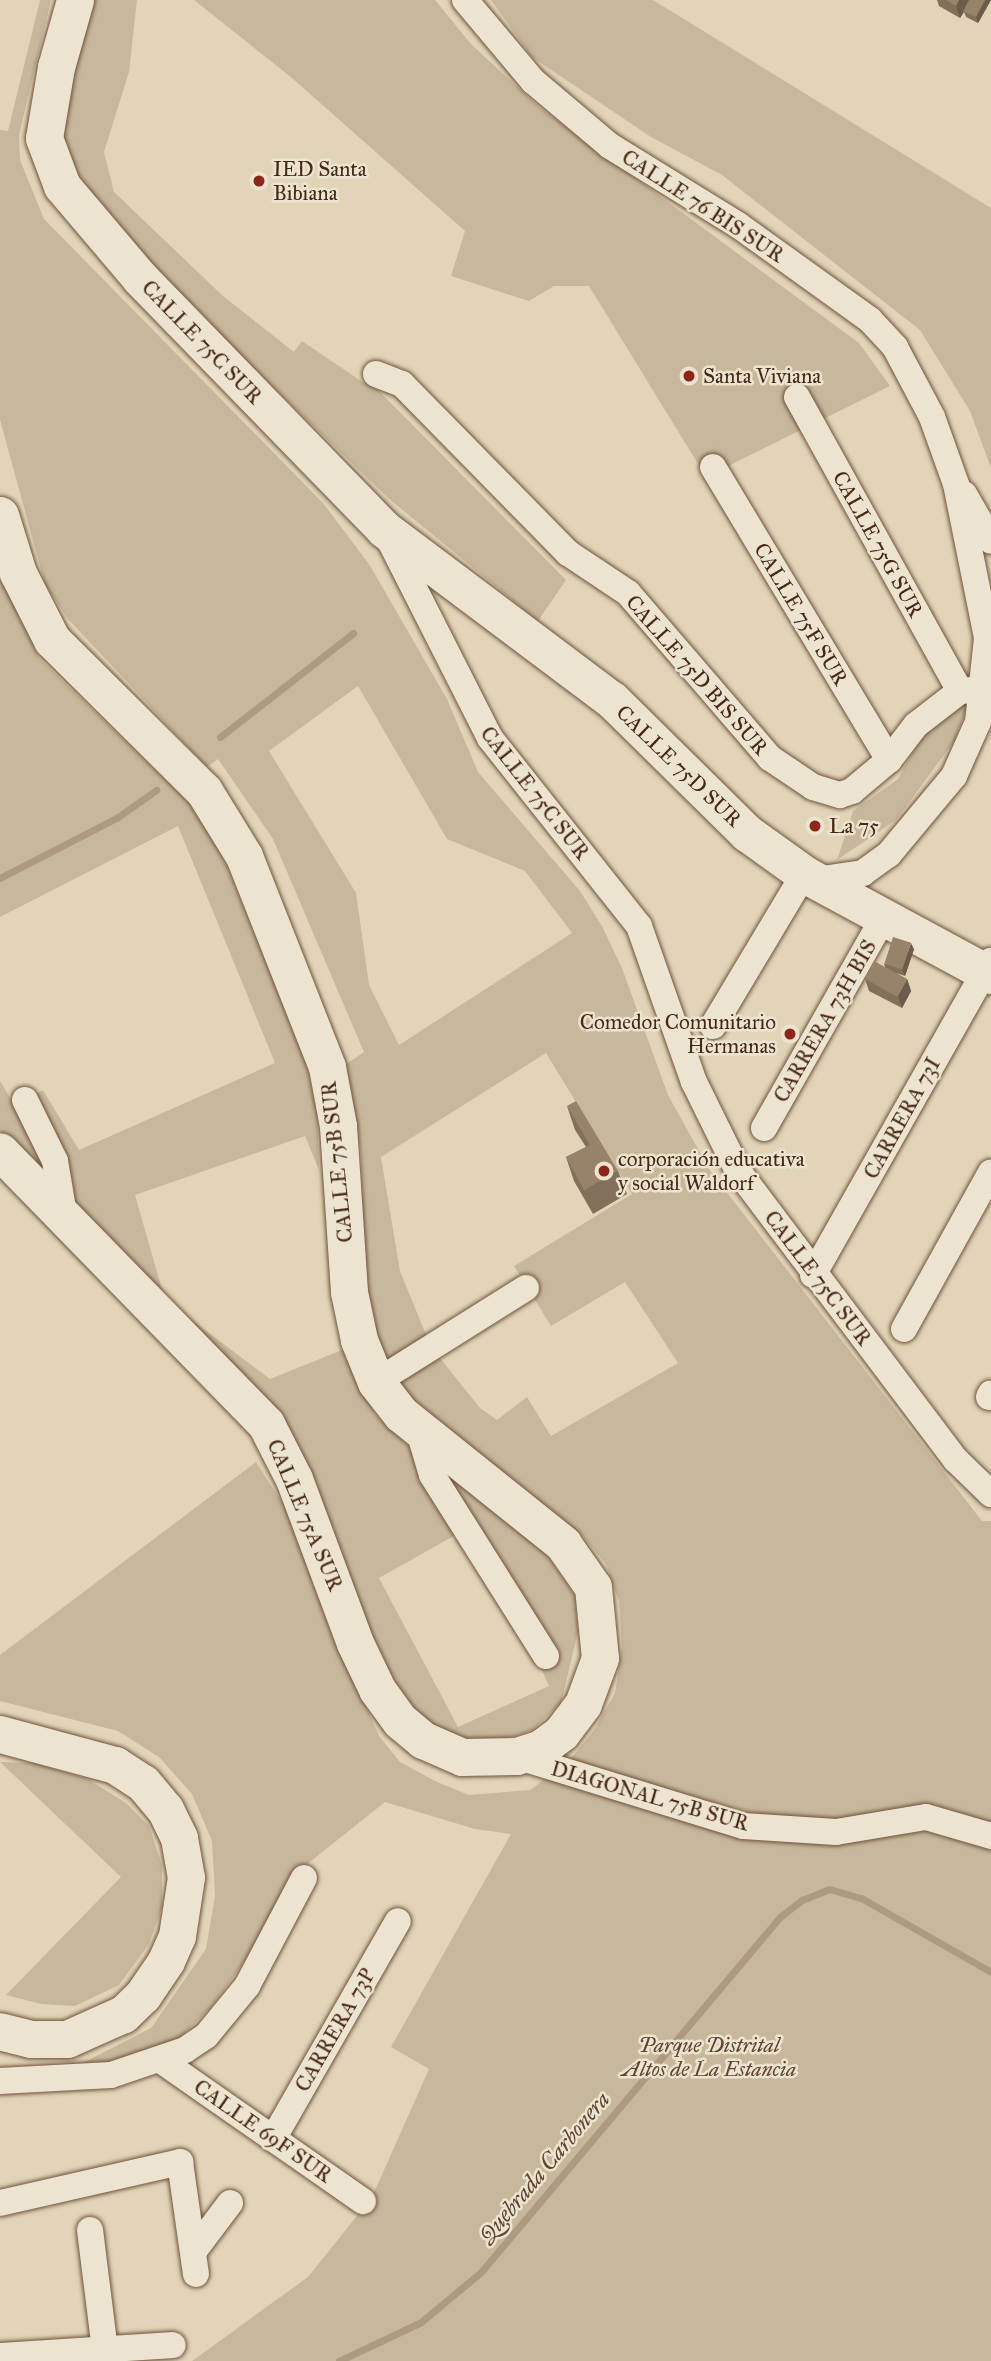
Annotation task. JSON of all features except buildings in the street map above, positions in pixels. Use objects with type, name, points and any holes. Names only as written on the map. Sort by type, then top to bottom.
[{"type":"street","name":"CALLE 75C SUR","points":[[75,0],[45,115],[44,138],[62,186],[131,270],[384,529],[478,719],[509,766],[639,926],[694,1082],[738,1171],[813,1275],[956,1460],[991,1494]]},
{"type":"street","name":"CALLE 76 BIS SUR","points":[[465,0],[533,81],[610,146],[738,225],[870,320],[895,346],[932,416],[956,484]]},
{"type":"street","name":"CALLE 75D BIS SUR","points":[[376,374],[402,384],[568,553],[628,593],[770,758],[813,786],[840,795],[852,791],[888,760]]},
{"type":"street","name":"CALLE 75G SUR","points":[[797,397],[972,690]]},
{"type":"street","name":"CALLE 75F SUR","points":[[713,467],[888,760]]},
{"type":"street","points":[[713,1026],[810,877],[863,873],[889,854],[954,776],[985,726],[972,690],[987,638],[956,484]]},
{"type":"street","points":[[956,484],[980,515],[991,541]]},
{"type":"street","name":"CALLE 75B SUR","points":[[0,515],[18,573],[52,640],[204,791],[226,822],[249,867],[327,1067],[338,1126],[349,1292],[359,1340],[376,1382],[418,1428],[575,1556],[593,1587],[600,1642],[595,1674],[572,1722],[541,1748],[516,1756]]},
{"type":"street","name":"CALLE 75D SUR","points":[[384,529],[591,683],[646,731],[747,833],[810,877],[989,969]]},
{"type":"street","points":[[888,760],[916,725],[972,690]]},
{"type":"street","name":"CARRERA 73H BIS","points":[[764,1128],[886,915]]},
{"type":"street","name":"CARRERA 73I","points":[[813,1275],[989,969]]},
{"type":"street","points":[[25,1100],[55,1161],[65,1222]]},
{"type":"street","name":"CALLE 75A SUR","points":[[0,1151],[65,1222],[266,1424],[294,1479],[377,1689],[388,1709],[423,1740],[462,1757],[516,1756]]},
{"type":"street","points":[[904,1329],[991,1172]]},
{"type":"street","points":[[376,1382],[526,1288]]},
{"type":"street","points":[[418,1428],[432,1475],[546,1656]]},
{"type":"street","points":[[0,1734],[115,1765],[143,1783],[165,1809],[174,1829],[186,1877],[177,1936],[143,1995],[123,2014],[93,2030],[67,2039],[42,2040],[0,2031]]},
{"type":"street","name":"DIAGONAL 75B SUR","points":[[516,1756],[743,1826],[836,1832],[926,1817],[991,1836]]},
{"type":"street","points":[[0,2081],[42,2082],[111,2075],[162,2061],[206,2036],[247,1986],[304,1878]]},
{"type":"street","name":"CARRERA 73P","points":[[273,2139],[398,1922]]},
{"type":"street","points":[[42,2040],[42,2082]]},
{"type":"street","name":"CALLE 69F SUR","points":[[162,2061],[363,2201]]},
{"type":"street","points":[[0,2203],[180,2162],[195,2262],[230,2203]]},
{"type":"street","points":[[90,2230],[105,2351]]},
{"type":"street","points":[[0,2356],[173,2345]]},
{"type":"green space","name":"Parque Distrital Altos de La Estancia","points":[[40,0],[51,0],[19,135],[20,160],[44,219],[323,503],[369,564],[447,699],[478,772],[580,891],[602,926],[622,968],[668,1095],[711,1172],[982,1521],[991,1521],[991,2361],[192,2361],[308,2277],[372,2197],[429,2069],[391,2047],[511,1834],[475,1829],[385,1802],[296,1873],[257,1944],[212,2006],[175,2043],[123,2065],[71,2069],[151,2028],[206,1949],[215,1896],[212,1841],[192,1794],[159,1757],[118,1731],[0,1701],[0,1655],[256,1462],[292,1518],[314,1587],[379,1736],[400,1762],[469,1795],[530,1790],[569,1761],[594,1730],[615,1693],[622,1648],[619,1601],[606,1564],[580,1533],[446,1429],[411,1397],[381,1362],[367,1317],[361,1152],[345,1065],[364,1052],[273,839],[218,759],[207,767],[68,619],[45,584],[0,420],[0,130],[8,131]],"holes":[[[358,686],[447,839],[525,871],[572,933],[399,1045],[369,985],[356,893],[269,751]],[[546,1053],[632,1194],[514,1266],[551,1326],[625,1282],[678,1363],[551,1436],[527,1397],[497,1420],[480,1408],[431,1347],[400,1271],[381,1157]]]},
{"type":"green space","points":[[93,0],[137,0],[129,72],[104,152],[114,192],[223,296],[294,352],[302,341],[364,383],[368,380],[566,580],[538,621],[388,498],[106,226],[67,161],[63,127],[72,71]]},
{"type":"green space","points":[[194,0],[435,0],[471,44],[539,107],[859,343],[890,386],[706,477],[589,286],[554,286],[529,301],[451,276],[465,231],[292,78]]},
{"type":"green space","points":[[491,0],[653,0],[991,208],[991,468],[970,411],[920,330],[722,175],[651,137],[532,57]]},
{"type":"green space","points":[[0,571],[39,658],[199,813],[227,866],[305,1058],[317,1112],[319,1170],[305,1136],[135,1195],[165,1300],[270,1379],[342,1350],[375,1414],[408,1446],[540,1545],[575,1595],[578,1632],[561,1703],[532,1730],[487,1745],[429,1729],[392,1691],[292,1433],[259,1393],[35,1176],[0,1130],[0,1081],[15,1106],[43,1090],[79,1150],[275,1063],[178,826],[0,917]],"holes":[[[459,1533],[523,1628],[549,1686],[458,1727],[379,1578]]]},
{"type":"green space","points":[[970,699],[955,740],[896,820],[837,860],[853,811],[898,779],[929,722]]},
{"type":"green space","points":[[0,1762],[34,1763],[88,1779],[126,1803],[149,1826],[162,1865],[162,1907],[149,1944],[119,1985],[75,2006],[41,2004],[6,1995],[121,1877]]},
{"type":"waterway","points":[[220,737],[353,633]]},
{"type":"waterway","points":[[0,878],[118,817],[156,790]]},
{"type":"waterway","name":"Quebrada Carbonera","points":[[339,2361],[421,2322],[481,2272],[780,1917],[802,1900],[829,1889],[863,1899],[991,1972]]},
{"type":"place","name":"IED Santa Bibiana","points":[[259,181]]},
{"type":"place","name":"Santa Viviana","points":[[689,376]]},
{"type":"place","name":"La 75","points":[[815,826]]},
{"type":"place","name":"Comedor Comunitario Hermanas","points":[[790,1034]]},
{"type":"place","name":"corporación educativa y social Waldorf","points":[[604,1171]]}]
